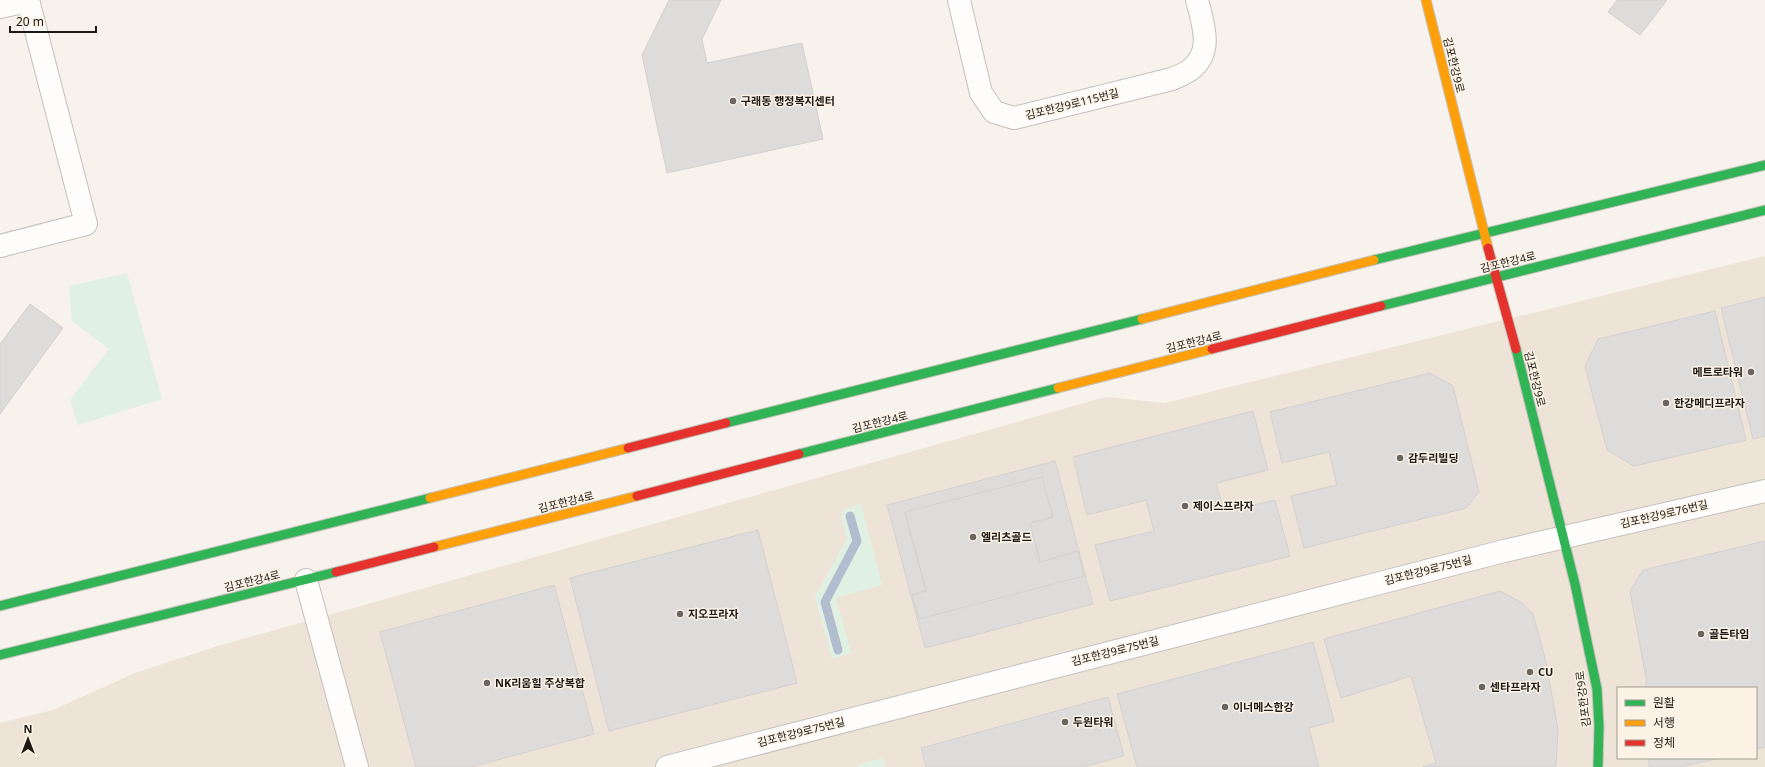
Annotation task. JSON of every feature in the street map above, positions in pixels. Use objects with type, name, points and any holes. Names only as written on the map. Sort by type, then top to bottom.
[{"type":"street","name":"김포한강9로115번길","points":[[959,0],[981,93],[994,112],[1014,118],[1172,79],[1190,70],[1202,56],[1206,40],[1197,0]]},
{"type":"street","name":"김포한강9로","points":[[1426,0],[1484,234],[1576,584],[1597,689],[1599,726],[1598,767]]},
{"type":"street","points":[[0,7],[28,1],[86,224],[0,246]]},
{"type":"street","points":[[0,606],[1395,255],[1765,165]]},
{"type":"street","name":"김포한강4로","points":[[0,655],[306,580],[1765,210]]},
{"type":"street","name":"김포한강9로76번길","points":[[1563,538],[1765,491]]},
{"type":"street","name":"김포한강9로75번길","points":[[667,767],[1504,550],[1563,538]]},
{"type":"street","points":[[306,580],[357,767]]},
{"type":"shaded area","points":[[1765,256],[1765,767],[0,767],[0,723],[53,710],[135,673],[218,646],[1106,397],[1165,403]]},
{"type":"green space","points":[[127,273],[162,399],[78,425],[70,400],[109,349],[72,321],[69,286]]},
{"type":"green space","points":[[861,504],[882,585],[836,598],[851,653],[832,659],[815,597],[847,539],[841,515],[844,509]],"holes":[[[851,514],[858,541],[827,602],[838,651],[824,602],[856,541],[849,515]]]},
{"type":"green space","points":[[883,758],[885,767],[858,767],[857,765]]},
{"type":"building","name":"구래동 행정복지센터","points":[[669,0],[721,0],[702,39],[707,63],[802,43],[823,139],[667,173],[642,55]]},
{"type":"building","points":[[1617,0],[1667,0],[1640,35],[1608,12]]},
{"type":"building","name":"메트로타워","points":[[1765,297],[1765,436],[1753,439],[1721,308]]},
{"type":"building","points":[[30,304],[63,328],[0,414],[0,344]]},
{"type":"building","name":"한강메디프라자","points":[[1715,311],[1746,440],[1634,466],[1607,450],[1585,366],[1598,339]]},
{"type":"building","name":"감두리빌딩","points":[[1430,373],[1453,386],[1479,492],[1466,508],[1304,548],[1291,496],[1337,485],[1329,452],[1282,463],[1270,412]]},
{"type":"building","name":"제이스프라자","points":[[1253,411],[1268,470],[1216,483],[1224,512],[1275,500],[1290,556],[1110,601],[1095,545],[1154,531],[1146,500],[1087,515],[1073,457]]},
{"type":"building","points":[[1055,461],[1093,604],[925,648],[887,505]]},
{"type":"building","name":"엘리츠골드","points":[[1042,477],[1053,517],[1030,523],[1040,562],[1078,551],[1084,576],[919,619],[912,595],[926,591],[905,512]]},
{"type":"building","name":"지오프라자","points":[[758,530],[797,683],[609,731],[570,578]]},
{"type":"building","name":"골든타임","points":[[1765,541],[1765,747],[1757,749],[1757,687],[1646,687],[1646,678],[1630,591],[1643,570]]},
{"type":"building","name":"NK리움힐 주상복합","points":[[554,585],[594,734],[471,767],[416,767],[380,632]]},
{"type":"building","name":"센타프라자","points":[[1500,591],[1522,603],[1533,614],[1546,662],[1558,729],[1556,767],[1422,767],[1436,763],[1411,676],[1341,698],[1324,639]]},
{"type":"building","name":"이너메스한강","points":[[1313,642],[1334,721],[1309,728],[1319,767],[1137,767],[1117,694]]},
{"type":"building","name":"두원타워","points":[[1108,697],[1124,756],[1083,767],[926,767],[921,748]]},
{"type":"building","points":[[1649,759],[1715,759],[1681,767],[1649,767]]},
{"type":"waterway","points":[[838,650],[825,602],[857,541],[850,516]]},
{"type":"traffic: fast","points":[[1374,260],[1765,165]]},
{"type":"traffic: fast","points":[[1381,306],[1765,210]]},
{"type":"traffic: fast","points":[[726,423],[1142,319]]},
{"type":"traffic: fast","points":[[1516,349],[1575,584],[1597,689],[1599,726],[1598,767]]},
{"type":"traffic: fast","points":[[799,454],[1058,388]]},
{"type":"traffic: fast","points":[[0,606],[430,498]]},
{"type":"traffic: fast","points":[[0,655],[336,572]]},
{"type":"traffic: slow","points":[[1426,0],[1488,248]]},
{"type":"traffic: slow","points":[[1142,319],[1374,260]]},
{"type":"traffic: slow","points":[[1058,388],[1212,349]]},
{"type":"traffic: slow","points":[[430,498],[628,448]]},
{"type":"traffic: slow","points":[[434,547],[637,496]]},
{"type":"traffic: jam","points":[[1488,248],[1516,349]]},
{"type":"traffic: jam","points":[[1212,349],[1381,306]]},
{"type":"traffic: jam","points":[[628,448],[726,423]]},
{"type":"traffic: jam","points":[[637,496],[799,454]]},
{"type":"traffic: jam","points":[[336,572],[434,547]]},
{"type":"place","name":"구래동 행정복지센터","points":[[733,101]]},
{"type":"place","name":"메트로타워","points":[[1751,372]]},
{"type":"place","name":"한강메디프라자","points":[[1666,403]]},
{"type":"place","name":"감두리빌딩","points":[[1400,458]]},
{"type":"place","name":"제이스프라자","points":[[1185,506]]},
{"type":"place","name":"엘리츠골드","points":[[973,537]]},
{"type":"place","name":"지오프라자","points":[[680,614]]},
{"type":"place","name":"골든타임","points":[[1701,634]]},
{"type":"place","name":"CU","points":[[1530,672]]},
{"type":"place","name":"NK리움힐 주상복합","points":[[487,683]]},
{"type":"place","name":"센타프라자","points":[[1482,687]]},
{"type":"place","name":"이너메스한강","points":[[1225,707]]},
{"type":"place","name":"두원타워","points":[[1065,722]]}]
